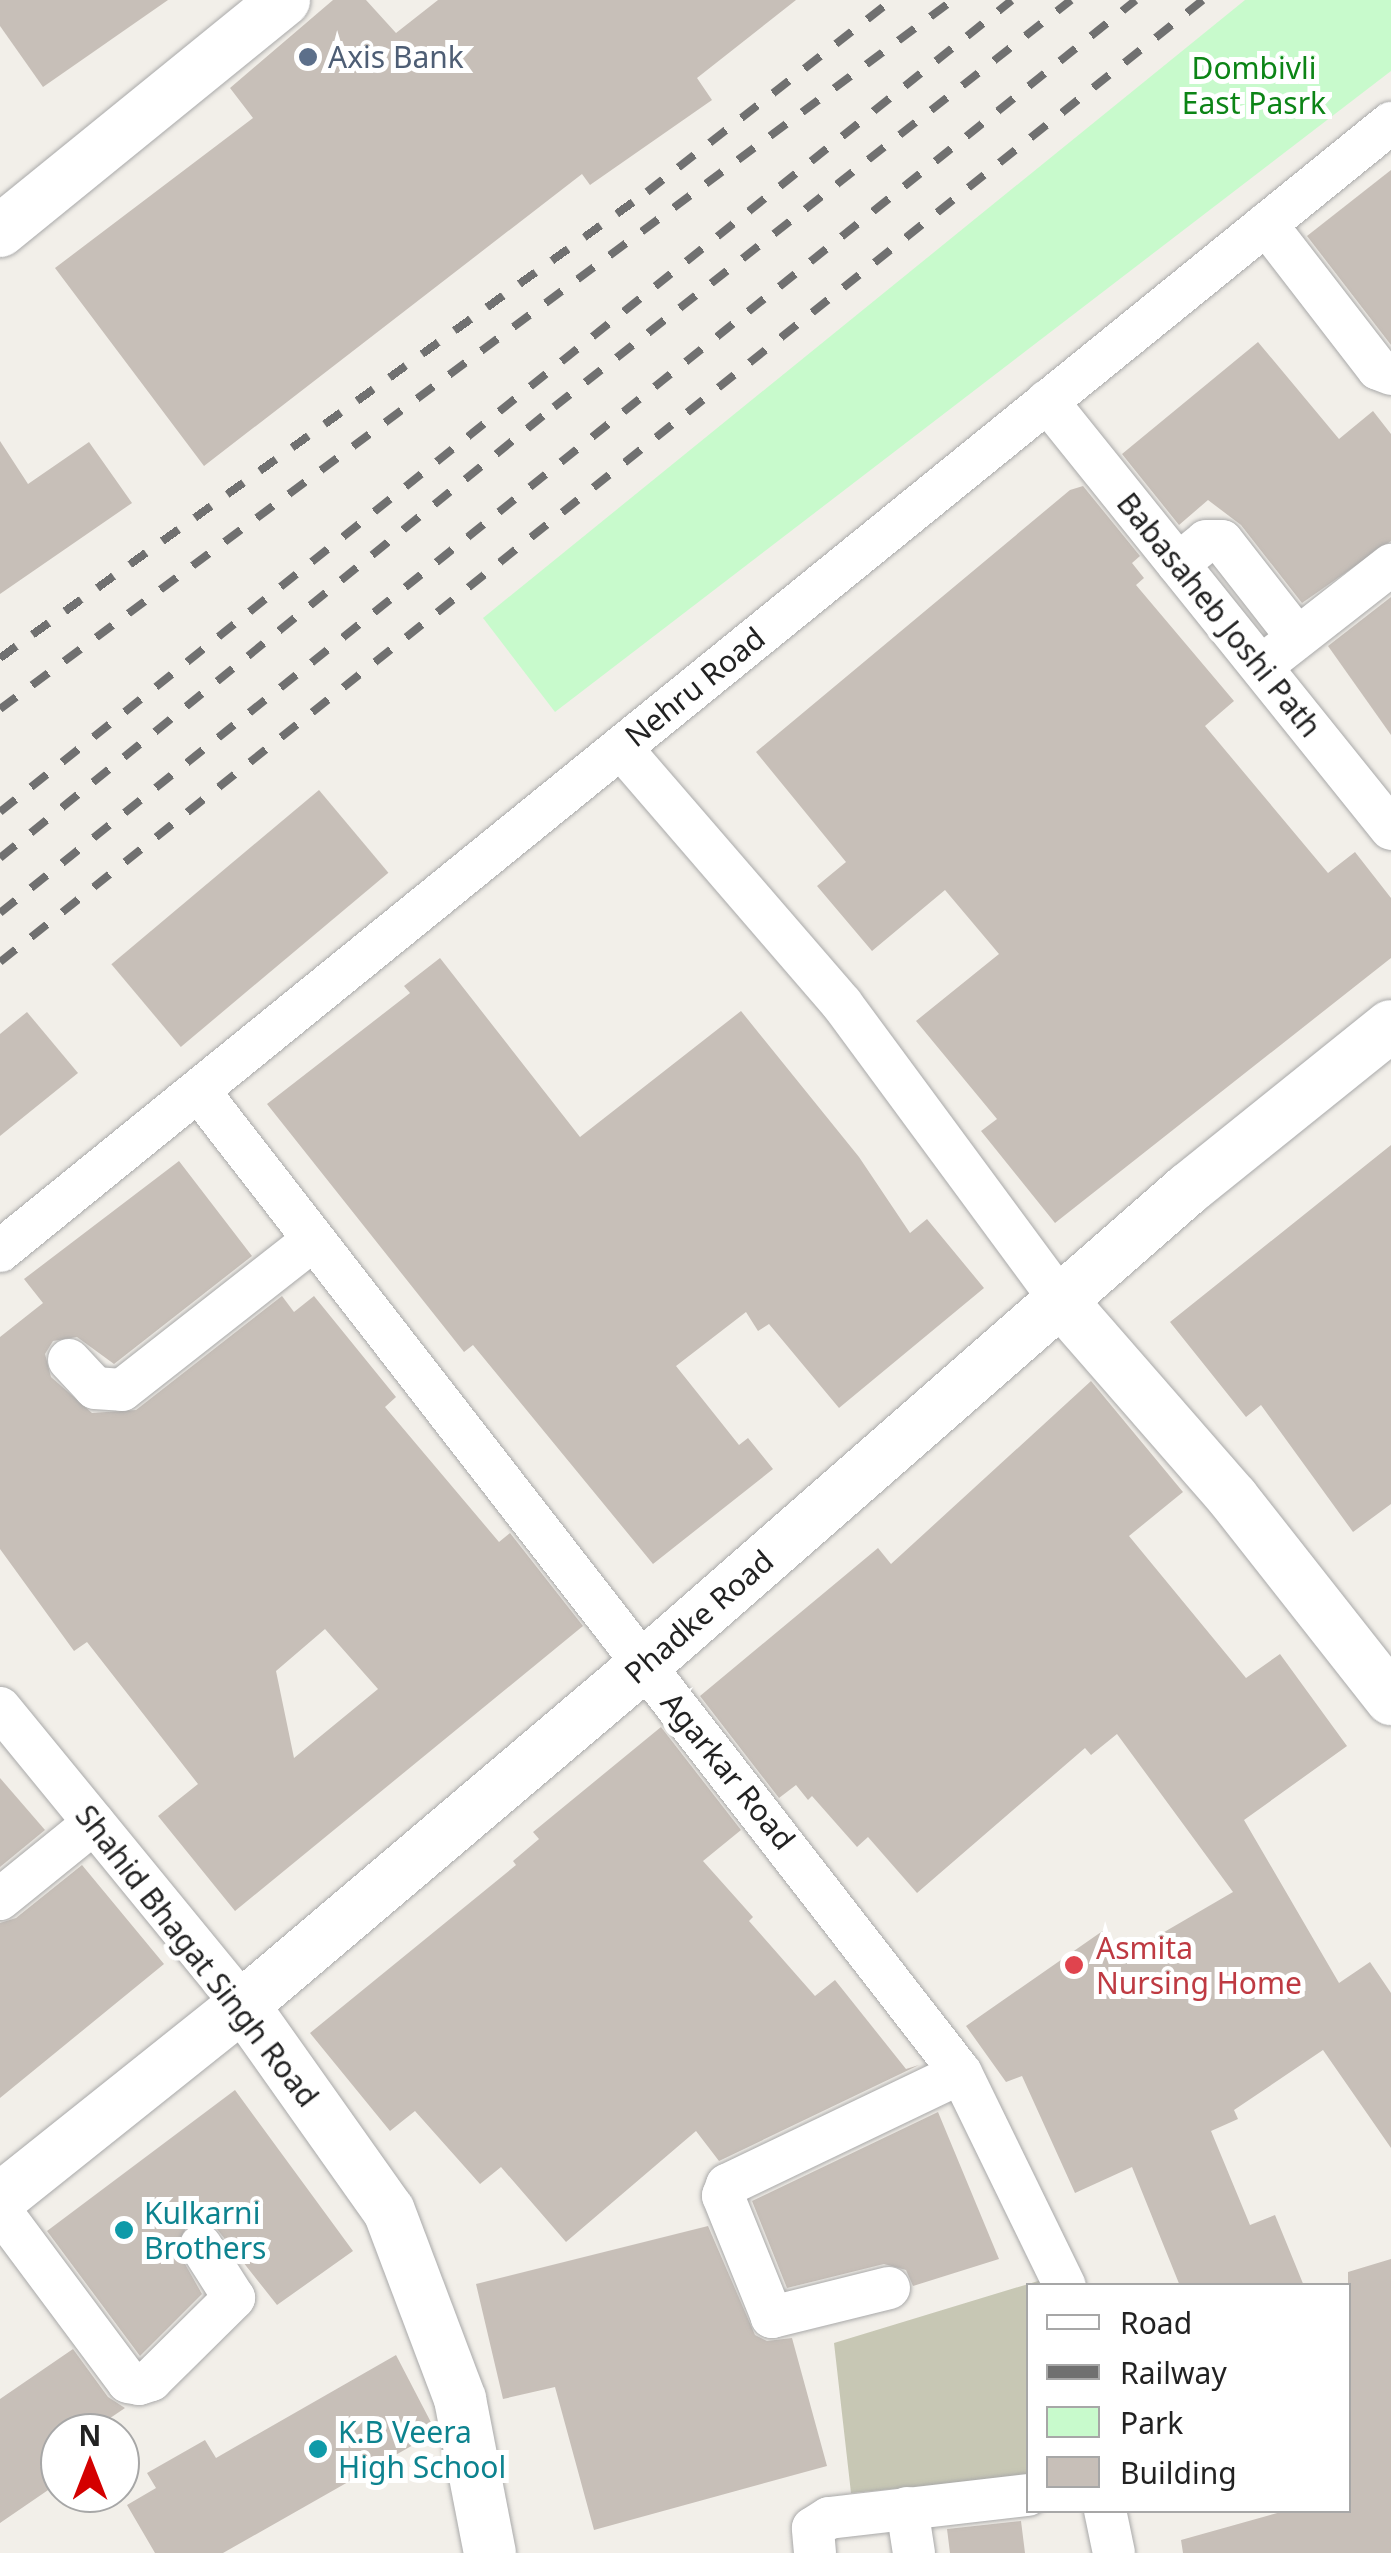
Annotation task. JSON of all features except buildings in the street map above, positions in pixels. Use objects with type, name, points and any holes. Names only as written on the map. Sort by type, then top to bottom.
[{"type":"street","points":[[0,231],[284,0]]},
{"type":"street","name":"Nehru Road","points":[[0,1252],[201,1094],[620,748],[1391,123]]},
{"type":"street","points":[[1266,224],[1378,369],[1391,374]]},
{"type":"street","name":"Babasaheb Joshi Path","points":[[1046,401],[1391,829]]},
{"type":"street","points":[[1178,564],[1206,542],[1222,542],[1297,638]]},
{"type":"street","points":[[1260,666],[1391,566]]},
{"type":"street","points":[[620,748],[842,1004],[1062,1302],[1233,1498],[1391,1698]]},
{"type":"street","name":"Phadke Road","points":[[0,2198],[243,2005],[644,1665],[1188,1189],[1391,1026]]},
{"type":"street","name":"Agarkar Road","points":[[201,1094],[961,2073],[1064,2283]]},
{"type":"street","points":[[68,1360],[95,1388],[122,1390],[312,1241]]},
{"type":"street","name":"Shahid Bhagat Singh Road","points":[[0,1708],[243,2005],[388,2212],[460,2399],[490,2553]]},
{"type":"street","points":[[0,1899],[94,1823]]},
{"type":"street","points":[[889,2288],[772,2317],[723,2196],[727,2185],[961,2073]]},
{"type":"street","points":[[0,2210],[128,2382],[139,2384],[164,2368],[234,2298],[201,2246]]},
{"type":"street","points":[[815,2553],[819,2521],[1026,2494]]},
{"type":"street","points":[[907,2508],[914,2553]]},
{"type":"street","points":[[1107,2513],[1114,2553]]},
{"type":"shaded area","points":[[1026,2285],[1026,2476],[851,2493],[834,2343]]},
{"type":"green space","name":"Dombivli East Pasrk","points":[[1245,0],[1391,0],[1391,71],[555,712],[483,618]]},
{"type":"railway","points":[[0,658],[647,192],[892,0]]},
{"type":"railway","points":[[0,709],[953,0]]},
{"type":"railway","points":[[0,812],[1012,0]]},
{"type":"railway","points":[[0,858],[554,407],[1071,0]]},
{"type":"railway","points":[[0,913],[1136,0]]},
{"type":"railway","points":[[0,962],[1203,0]]},
{"type":"place","name":"Axis Bank","points":[[308,57]]},
{"type":"place","name":"Asmita Nursing Home","points":[[1074,1965]]},
{"type":"place","name":"Kulkarni Brothers","points":[[124,2230]]},
{"type":"place","name":"K.B Veera High School","points":[[318,2449]]}]
